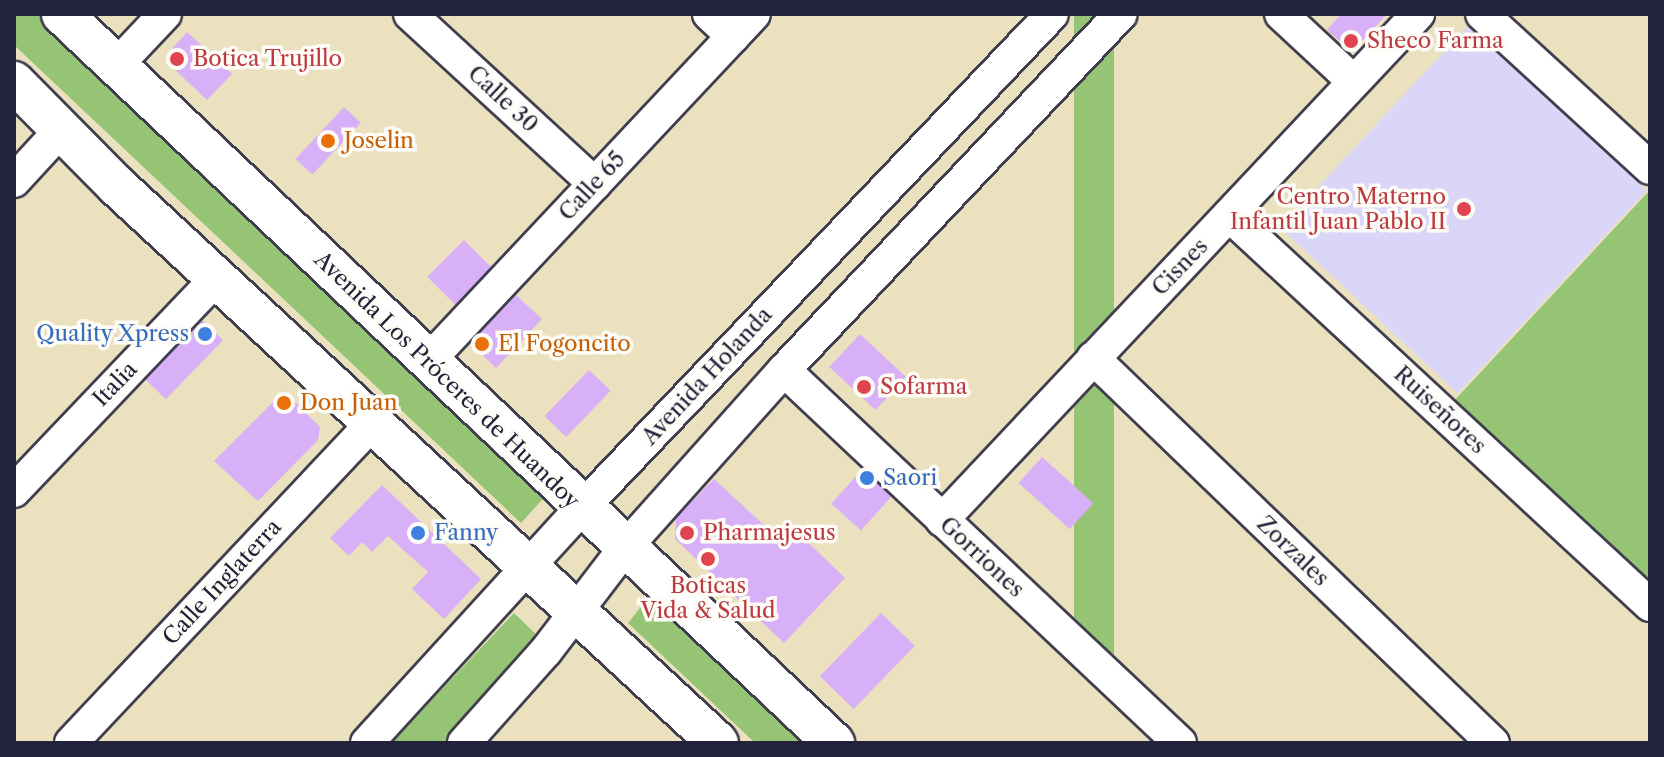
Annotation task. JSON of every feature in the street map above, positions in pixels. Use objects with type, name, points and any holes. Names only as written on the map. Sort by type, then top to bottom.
[{"type":"main road","name":"Avenida Los Próceres de Huandoy","points":[[62,14],[115,67],[430,359],[581,509],[834,743]]},
{"type":"main road","points":[[14,82],[60,131],[718,743]]},
{"type":"street","points":[[115,67],[165,14]]},
{"type":"street","name":"Calle 30","points":[[410,14],[595,184]]},
{"type":"street","points":[[709,14],[743,25]]},
{"type":"street","name":"Avenida Holanda","points":[[367,743],[532,568],[581,509],[1052,14]]},
{"type":"street","points":[[464,743],[546,651],[574,610],[624,549],[784,370],[1121,14]]},
{"type":"street","points":[[1281,14],[1353,81]]},
{"type":"street","name":"Cisnes","points":[[942,520],[1418,14]]},
{"type":"street","points":[[1482,14],[1650,168]]},
{"type":"street","name":"Calle 65","points":[[430,359],[743,25]]},
{"type":"street","points":[[14,181],[60,131]]},
{"type":"street","name":"Ruiseñores","points":[[1229,215],[1650,605]]},
{"type":"street","name":"Italia","points":[[14,491],[217,278]]},
{"type":"street","name":"Zorzales","points":[[1093,358],[1493,743]]},
{"type":"street","name":"Gorriones","points":[[784,370],[1180,743]]},
{"type":"street","name":"Calle Inglaterra","points":[[71,743],[373,422]]},
{"type":"shaded area","name":"Centro Materno Infantil Juan Pablo II","points":[[1469,25],[1647,191],[1458,393],[1280,228]]},
{"type":"green space","points":[[14,14],[42,14],[550,491],[521,523],[14,45]]},
{"type":"green space","points":[[1074,14],[1114,14],[1114,659],[1074,659]]},
{"type":"green space","points":[[1650,190],[1650,584],[1453,402]]},
{"type":"green space","points":[[654,590],[818,743],[755,743],[628,623]]},
{"type":"green space","points":[[514,613],[545,643],[451,743],[391,743]]},
{"type":"building","name":"Sheco Farma","points":[[1341,14],[1387,14],[1352,52],[1327,30]]},
{"type":"building","points":[[187,32],[232,74],[207,100],[171,66],[171,50]]},
{"type":"building","name":"Joselin","points":[[344,107],[361,123],[312,175],[296,159]]},
{"type":"building","points":[[464,240],[492,268],[456,305],[427,277]]},
{"type":"building","points":[[516,295],[542,319],[496,368],[478,351],[478,335]]},
{"type":"building","points":[[202,320],[223,340],[166,399],[145,379]]},
{"type":"building","points":[[860,334],[906,377],[875,410],[829,367]]},
{"type":"building","points":[[589,370],[611,391],[566,437],[545,416]]},
{"type":"building","points":[[284,391],[320,427],[318,440],[258,501],[214,461]]},
{"type":"building","points":[[1042,457],[1093,503],[1070,529],[1019,483]]},
{"type":"building","points":[[866,465],[896,492],[861,530],[831,504]]},
{"type":"building","points":[[714,479],[779,539],[791,526],[845,578],[784,643],[675,539],[676,518]]},
{"type":"building","points":[[382,485],[481,579],[444,619],[412,589],[428,572],[388,536],[372,552],[362,542],[349,556],[330,538]]},
{"type":"building","points":[[881,613],[915,646],[854,709],[820,676]]},
{"type":"place","name":"Sheco Farma","points":[[1351,41]]},
{"type":"place","name":"Botica Trujillo","points":[[177,59]]},
{"type":"place","name":"Joselin","points":[[328,141]]},
{"type":"place","name":"Centro Materno Infantil Juan Pablo II","points":[[1464,209]]},
{"type":"place","name":"Quality Xpress","points":[[205,334]]},
{"type":"place","name":"El Fogoncito","points":[[482,344]]},
{"type":"place","name":"Sofarma","points":[[864,387]]},
{"type":"place","name":"Don Juan","points":[[284,403]]},
{"type":"place","name":"Saori","points":[[867,478]]},
{"type":"place","name":"Fanny","points":[[418,533]]},
{"type":"place","name":"Pharmajesus","points":[[687,533]]},
{"type":"place","name":"Boticas Vida & Salud","points":[[708,559]]}]
